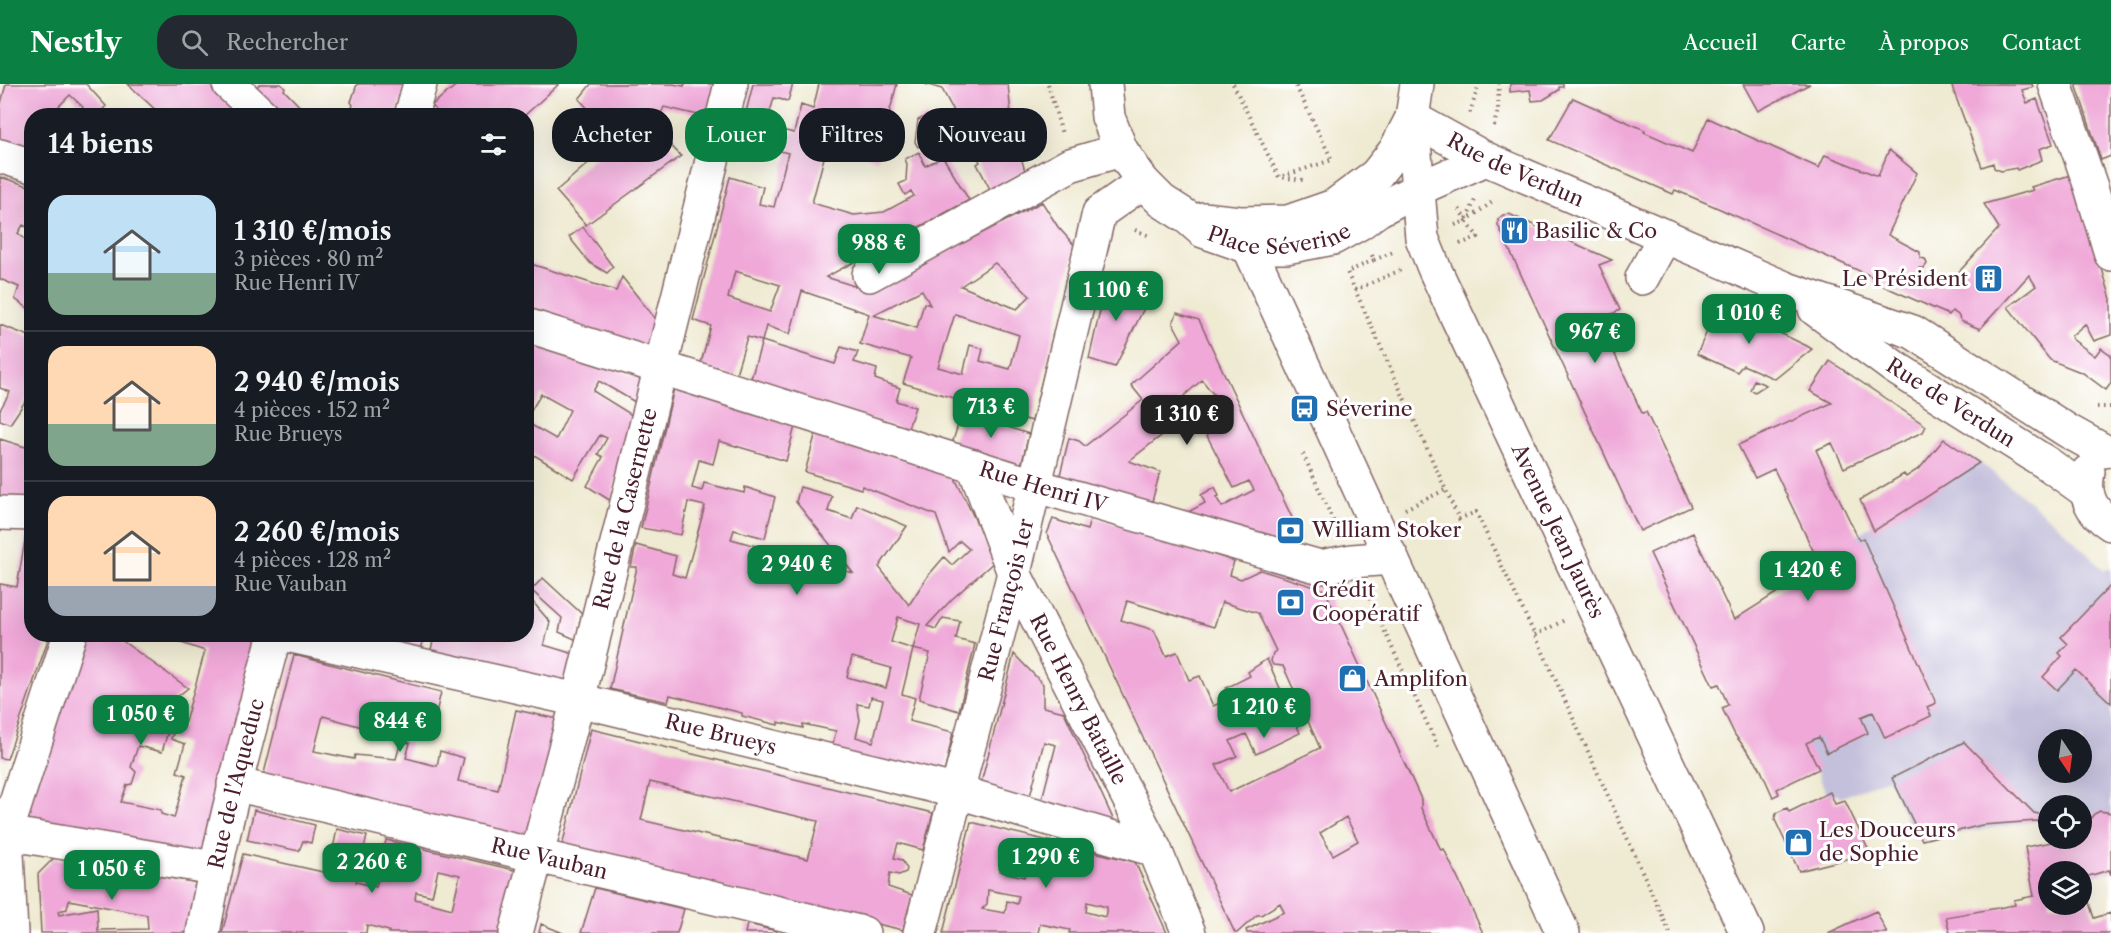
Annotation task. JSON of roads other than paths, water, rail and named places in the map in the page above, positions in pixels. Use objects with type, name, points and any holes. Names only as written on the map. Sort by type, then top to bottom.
[{"type":"street","points":[[229,84],[254,108]]},
{"type":"street","points":[[413,108],[420,84]]},
{"type":"street","name":"Rue de la Casernette","points":[[516,933],[578,700],[731,84]]},
{"type":"street","name":"Place Séverine","points":[[1105,84],[1108,117],[1121,150],[1143,182],[1162,201],[1203,231],[1249,247],[1286,247],[1333,238],[1360,224],[1378,210],[1418,189],[1490,144]]},
{"type":"street","points":[[1186,217],[1240,223],[1288,222],[1334,206],[1376,175],[1395,151],[1412,118],[1418,84]]},
{"type":"street","points":[[2055,84],[2101,182],[2111,254]]},
{"type":"street","name":"Rue de Verdun","points":[[1412,118],[1490,144],[1665,236],[1787,289],[1913,332],[2068,431],[2108,450],[2095,460],[2088,471],[2086,492],[2092,508],[2101,518],[2111,524]]},
{"type":"street","name":"Avenue Jean Jaurès","points":[[1412,118],[1422,238],[1435,270],[1747,933]]},
{"type":"street","points":[[869,275],[1070,165],[1121,150]]},
{"type":"street","points":[[0,156],[24,164]]},
{"type":"street","name":"Rue François 1er","points":[[920,933],[955,791],[1014,573],[1099,213],[1143,182]]},
{"type":"street","points":[[1642,278],[1665,236]]},
{"type":"street","points":[[1249,247],[1563,933]]},
{"type":"street","name":"Rue de Verdun","points":[[1787,289],[1894,367],[2048,464],[2086,492]]},
{"type":"street","name":"Rue Henri IV","points":[[534,328],[1033,485],[1320,567],[1352,561],[1392,558]]},
{"type":"street","name":"Rue Henry Bataille","points":[[974,466],[1014,573],[1155,850],[1189,933]]},
{"type":"street","points":[[0,513],[24,514]]},
{"type":"street","points":[[11,933],[3,832],[67,642]]},
{"type":"street","name":"Rue de l'Aqueduc","points":[[202,933],[214,868],[234,784],[273,642]]},
{"type":"street","name":"Rue Brueys","points":[[318,642],[578,700],[955,791],[1155,850]]},
{"type":"street","name":"Rue Vauban","points":[[234,784],[863,933]]},
{"type":"street","points":[[3,832],[214,868]]},
{"type":"place","name":"Basilic & Co","points":[[1514,231]]},
{"type":"place","name":"Le Président","points":[[1989,279]]},
{"type":"place","name":"Séverine","points":[[1305,409]]},
{"type":"place","name":"William Stoker","points":[[1291,530]]},
{"type":"place","name":"Crédit Coopératif","points":[[1291,602]]},
{"type":"place","name":"Amplifon","points":[[1353,679]]},
{"type":"place","name":"Les Douceurs de Sophie","points":[[1798,842]]}]
